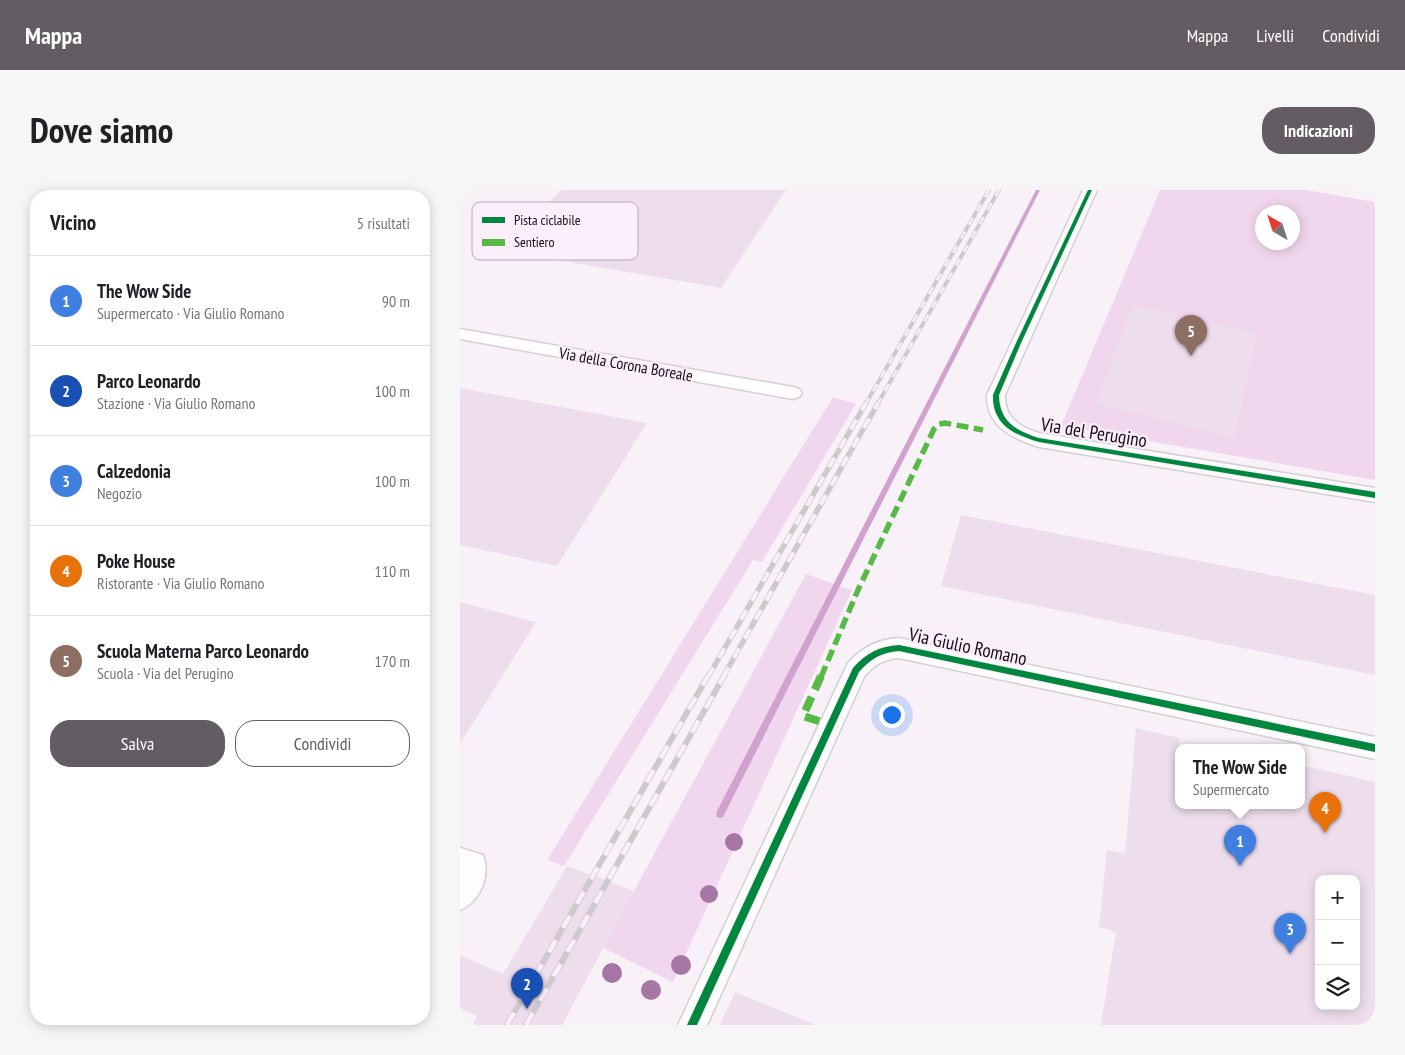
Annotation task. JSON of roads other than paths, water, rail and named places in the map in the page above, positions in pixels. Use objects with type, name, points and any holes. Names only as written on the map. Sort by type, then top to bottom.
[{"type":"street","name":"Via del Perugino","points":[[1090,190],[1050,278],[1033,309],[996,395],[996,408],[1006,423],[1023,435],[1039,440],[1375,495]]},
{"type":"street","name":"Via della Corona Boreale","points":[[460,334],[793,393]]},
{"type":"street","name":"Via Giulio Romano","points":[[692,1025],[856,670],[866,659],[884,650],[899,648],[1375,748]]},
{"type":"street","points":[[460,862],[474,864],[472,877],[460,897]]},
{"type":"waterway","points":[[720,814],[1038,190]]},
{"type":"railway","points":[[865,405],[989,190]]},
{"type":"railway","points":[[877,405],[999,190]]},
{"type":"railway","points":[[708,677],[866,403]]},
{"type":"railway","points":[[723,677],[878,403]]},
{"type":"railway","points":[[507,1025],[708,676]]},
{"type":"railway","points":[[526,1025],[724,676]]},
{"type":"place","name":"Scuola Materna Parco Leonardo","points":[[1191,356]]},
{"type":"place","name":"Poke House","points":[[1325,833]]},
{"type":"place","name":"The Wow Side","points":[[1240,866]]},
{"type":"place","name":"Calzedonia","points":[[1290,954]]},
{"type":"place","name":"Parco Leonardo","points":[[527,1009]]}]
